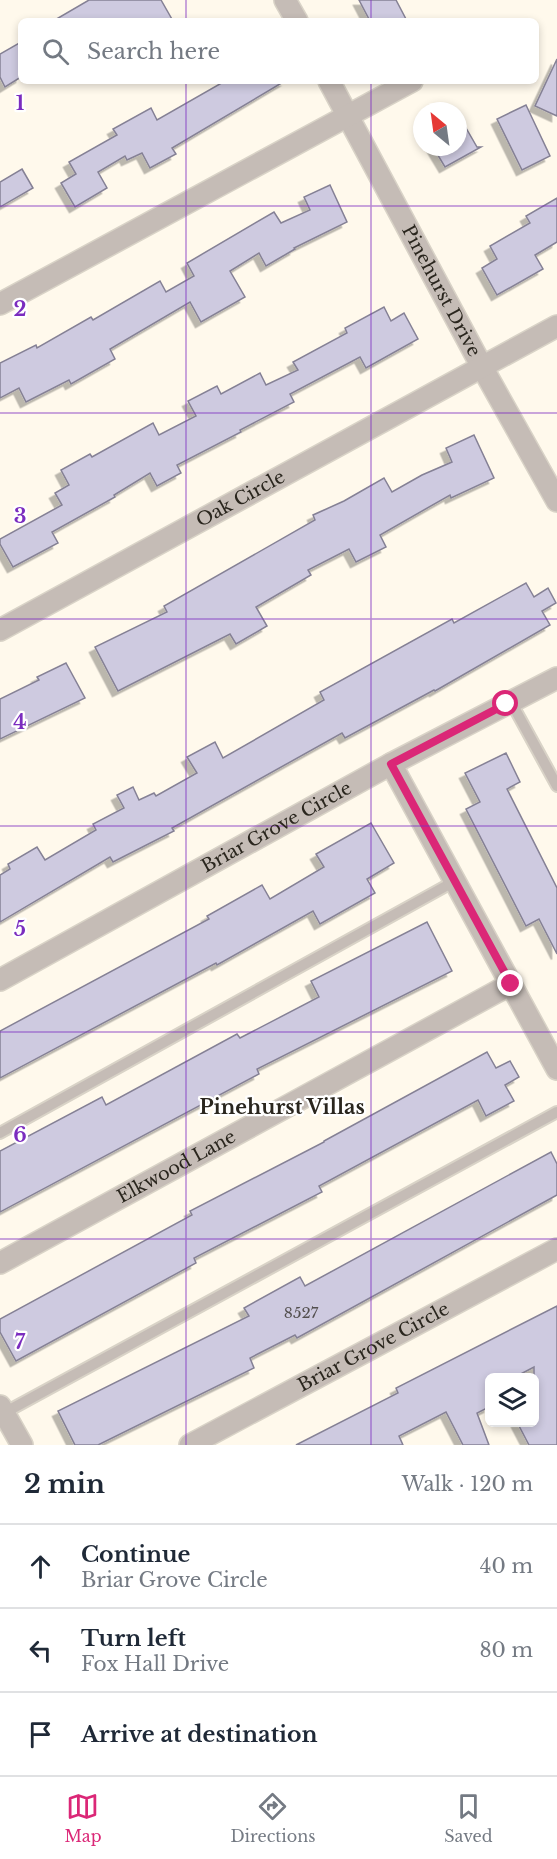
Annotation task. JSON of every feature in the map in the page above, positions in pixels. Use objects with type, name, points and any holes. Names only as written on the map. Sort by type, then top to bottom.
[{"type":"street","points":[[285,0],[295,18]]},
{"type":"street","name":"Pinehurst Drive","points":[[331,84],[557,501]]},
{"type":"street","points":[[0,304],[407,84]]},
{"type":"street","name":"Oak Circle","points":[[0,630],[557,326]]},
{"type":"street","name":"Briar Grove Circle","points":[[0,980],[391,764],[557,678]]},
{"type":"street","points":[[391,764],[557,1069]]},
{"type":"street","name":"Elkwood Lane","points":[[0,1263],[511,984]]},
{"type":"street","name":"Briar Grove Circle","points":[[190,1445],[557,1249]]},
{"type":"street","points":[[2,1409],[22,1445]]},
{"type":"lane","points":[[511,702],[557,786]]},
{"type":"lane","points":[[0,1133],[455,881]]},
{"type":"lane","points":[[2,1409],[557,1112]]},
{"type":"building","points":[[89,0],[161,0],[171,18],[58,18]]},
{"type":"building","points":[[359,0],[396,0],[405,18],[368,18]]},
{"type":"building","points":[[18,44],[18,79],[5,87],[0,77],[0,54]]},
{"type":"building","points":[[557,59],[557,116],[535,106]]},
{"type":"building","points":[[220,84],[280,84],[172,148],[176,154],[150,168],[142,153],[127,160],[125,156],[98,172],[107,188],[75,207],[61,183],[76,174],[69,162],[117,135],[113,129],[151,108],[157,120]]},
{"type":"building","points":[[526,105],[550,156],[522,170],[497,119]]},
{"type":"building","points":[[467,130],[477,147],[481,147],[467,155]]},
{"type":"building","points":[[438,156],[465,156],[445,167]]},
{"type":"building","points":[[22,169],[33,188],[0,207],[0,182]]},
{"type":"building","points":[[330,185],[347,222],[294,248],[266,266],[259,253],[230,271],[245,297],[201,322],[190,302],[110,349],[115,359],[71,384],[69,380],[26,402],[19,388],[0,398],[0,363],[36,345],[37,348],[91,317],[93,320],[160,281],[166,292],[194,276],[187,263],[274,212],[281,223],[310,210],[304,197]]},
{"type":"building","points":[[557,198],[557,242],[535,255],[543,269],[497,295],[482,268],[497,259],[490,246],[530,223],[526,216]]},
{"type":"building","points":[[384,307],[391,321],[404,313],[418,339],[366,368],[360,357],[290,394],[294,402],[177,465],[181,473],[157,486],[150,473],[114,495],[115,497],[52,532],[58,543],[13,567],[0,544],[0,539],[62,505],[55,493],[69,485],[61,470],[90,454],[92,457],[153,423],[159,435],[196,416],[188,401],[217,386],[221,394],[260,373],[266,385],[298,370],[293,362],[347,333],[345,328]]},
{"type":"building","points":[[474,435],[494,478],[451,498],[450,495],[380,535],[386,547],[356,562],[349,549],[308,570],[311,575],[256,607],[267,626],[236,644],[230,634],[118,691],[95,647],[167,612],[164,606],[315,520],[313,515],[344,501],[384,478],[392,492],[452,462],[446,448]]},
{"type":"building","points":[[526,583],[534,597],[548,588],[556,603],[542,611],[550,625],[435,691],[345,738],[342,733],[172,828],[174,831],[113,862],[110,857],[0,922],[0,875],[10,869],[8,864],[37,847],[45,860],[96,830],[93,824],[124,808],[117,795],[133,787],[139,800],[154,793],[156,796],[197,773],[187,757],[215,742],[223,758],[324,700],[320,692],[452,619],[454,623]]},
{"type":"building","points":[[66,663],[85,698],[0,739],[0,699],[39,680],[37,677]]},
{"type":"building","points":[[506,753],[520,782],[507,789],[557,888],[557,954],[539,919],[526,926],[466,809],[480,802],[465,773]]},
{"type":"building","points":[[371,823],[394,863],[367,879],[375,893],[320,924],[313,911],[217,965],[216,963],[0,1078],[0,1031],[209,919],[207,916],[262,885],[270,899],[324,867],[316,854]]},
{"type":"building","points":[[427,922],[452,971],[257,1069],[259,1074],[0,1212],[0,1151],[102,1097],[106,1105],[237,1034],[240,1038],[319,997],[311,981]]},
{"type":"building","points":[[487,1052],[496,1068],[510,1061],[519,1077],[505,1085],[514,1101],[486,1116],[478,1100],[319,1186],[322,1192],[194,1258],[196,1263],[16,1361],[0,1332],[0,1319],[192,1215],[190,1211],[324,1142]]},
{"type":"building","points":[[551,1152],[557,1164],[557,1195],[297,1338],[295,1335],[250,1358],[254,1368],[98,1445],[75,1445],[58,1411],[249,1316],[244,1308],[300,1277],[305,1286]]},
{"type":"building","points":[[557,1306],[557,1445],[529,1445],[520,1427],[539,1427],[539,1373],[534,1373],[534,1367],[523,1373],[485,1373],[485,1409],[477,1413],[489,1445],[463,1445],[446,1412],[399,1436],[403,1445],[296,1445],[398,1393],[396,1388]]},
{"type":"district","name":"Pinehurst Villas","points":[[282,1107]]},
{"type":"route","points":[[506,704],[391,764],[511,984]]}]
